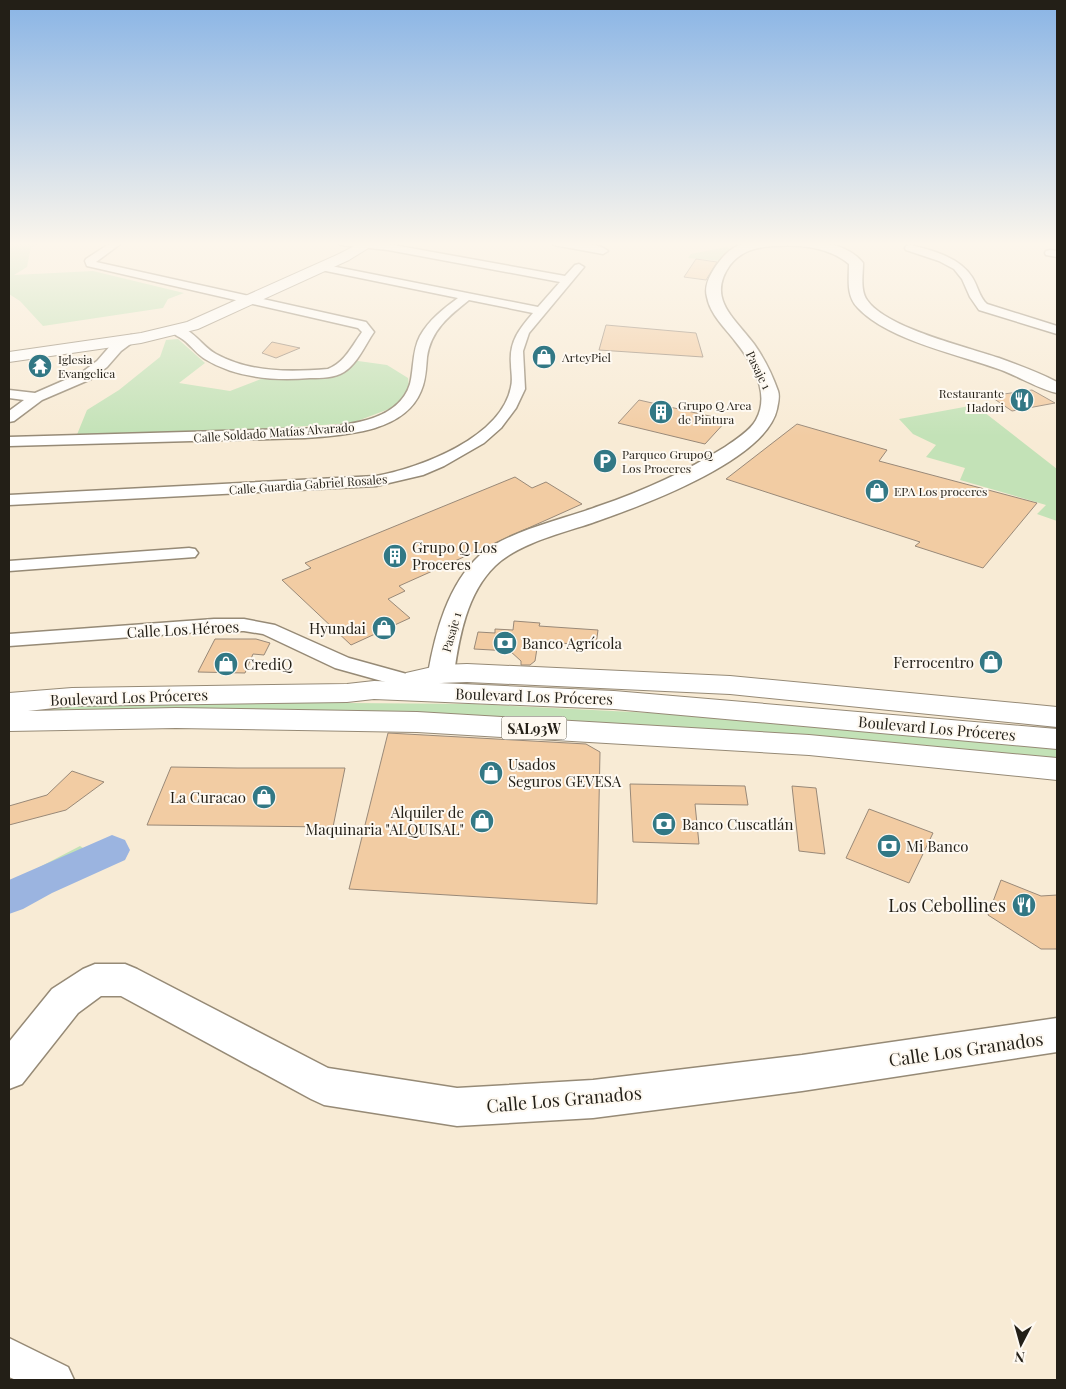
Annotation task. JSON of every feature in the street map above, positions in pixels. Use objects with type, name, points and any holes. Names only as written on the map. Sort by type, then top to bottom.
[{"type":"main road","points":[[9,356],[104,350],[131,339],[185,330],[236,307]]},
{"type":"main road","points":[[9,356],[137,335],[214,316]]},
{"type":"main road","points":[[374,690],[442,674],[563,677],[730,685],[1057,717]]},
{"type":"main road","name":"Boulevard Los Próceres","points":[[9,703],[72,697],[338,693],[374,690],[614,700],[1057,739]]},
{"type":"main road","points":[[9,695],[72,697]]},
{"type":"main road","name":"Boulevard Los Próceres","points":[[9,722],[176,718],[417,722],[653,735],[867,750],[1057,769]]},
{"type":"main road","points":[[9,739],[106,730],[294,719]]},
{"type":"street","points":[[185,330],[207,354],[225,364],[264,374],[299,375],[333,372],[349,361],[368,332],[362,325],[277,307]]},
{"type":"street","name":"Calle Soldado Matías Alvarado","points":[[9,442],[262,435],[335,430],[376,422],[394,414],[412,397],[420,379],[425,340],[430,330],[454,307]]},
{"type":"street","points":[[518,307],[540,311]]},
{"type":"street","name":"Calle Guardia Gabriel Rosales","points":[[9,500],[376,481],[393,479],[425,469],[454,457],[467,448],[489,431],[510,404],[518,387],[518,344],[523,332],[544,307]]},
{"type":"street","name":"Pasaje 1","points":[[442,674],[443,661],[459,605],[472,578],[490,559],[538,534],[624,505],[671,485],[746,442],[765,422],[771,396],[753,354],[718,307]]},
{"type":"street","name":"Pasaje 1","points":[[865,307],[877,316],[903,330],[994,362],[1057,387]]},
{"type":"street","points":[[983,307],[1057,330]]},
{"type":"street","points":[[9,418],[37,397],[86,376],[102,364],[104,350]]},
{"type":"street","points":[[9,394],[37,397]]},
{"type":"street","points":[[9,566],[189,553]]},
{"type":"street","name":"Calle Los Héroes","points":[[9,640],[214,625],[244,625],[268,629],[342,663],[407,681]]},
{"type":"street","name":"Calle Los Granados","points":[[9,1071],[65,1002],[95,980],[125,980],[324,1086],[458,1107],[603,1098],[802,1073],[1057,1035]]},
{"type":"street","points":[[9,1357],[55,1380]]},
{"type":"green space","points":[[25,307],[164,307],[163,308],[43,326]]},
{"type":"green space","points":[[178,339],[205,363],[179,383],[230,391],[266,377],[323,379],[351,360],[387,365],[408,378],[410,394],[389,409],[352,423],[76,437],[87,410],[119,390],[160,357],[166,340]]},
{"type":"green space","points":[[975,405],[1057,469],[1057,521],[1037,514],[1046,505],[960,480],[965,468],[926,457],[936,445],[913,434],[899,419]]},
{"type":"green space","points":[[228,702],[474,704],[692,715],[1057,747],[1057,762],[805,738],[212,713],[9,716],[9,709]]},
{"type":"green space","points":[[80,846],[110,866],[9,908],[9,883]]},
{"type":"building","points":[[606,325],[696,333],[703,357],[599,350]]},
{"type":"building","points":[[272,342],[300,348],[276,358],[262,353]]},
{"type":"building","name":"Restaurante Hadori","points":[[1032,390],[1055,403],[1012,411],[990,396]]},
{"type":"building","name":"Grupo Q Area de Pintura","points":[[639,400],[727,420],[705,444],[618,423]]},
{"type":"building","name":"EPA Los proceres","points":[[797,424],[887,450],[879,461],[1037,503],[983,568],[915,546],[920,542],[726,479]]},
{"type":"building","name":"Grupo Q Los Proceres","points":[[515,477],[532,488],[546,482],[582,504],[399,586],[405,591],[388,599],[410,618],[351,645],[282,580],[311,568],[305,563]]},
{"type":"building","name":"Banco Agrícola","points":[[514,621],[540,623],[539,626],[598,630],[596,645],[538,642],[535,661],[530,665],[521,665],[521,661],[510,651],[474,649],[478,632],[495,633],[495,629],[513,630]]},
{"type":"building","name":"CrediQ","points":[[215,639],[256,639],[270,643],[264,655],[253,654],[245,673],[198,672]]},
{"type":"building","name":"Alquiler de Maquinaria \"ALQUISAL\"","points":[[388,733],[586,744],[600,752],[597,904],[349,889]]},
{"type":"building","points":[[171,767],[345,768],[333,827],[147,825]]},
{"type":"building","points":[[72,771],[104,782],[66,810],[9,825],[9,806],[47,795]]},
{"type":"building","name":"Banco Cuscatlán","points":[[630,784],[745,786],[748,805],[695,804],[699,844],[633,842]]},
{"type":"building","points":[[792,786],[816,788],[825,854],[799,851]]},
{"type":"building","name":"Mi Banco","points":[[869,809],[933,833],[909,883],[846,858]]},
{"type":"building","name":"Los Cebollines","points":[[1001,880],[1041,896],[1057,895],[1057,949],[1041,949],[988,915]]},
{"type":"waterway","points":[[9,898],[39,882],[112,850]]},
{"type":"place","name":"ArteyPiel","points":[[544,357]]},
{"type":"place","name":"Iglesia Evangelica","points":[[40,366]]},
{"type":"place","name":"Restaurante Hadori","points":[[1022,400]]},
{"type":"place","name":"Grupo Q Area de Pintura","points":[[661,412]]},
{"type":"place","name":"Parqueo GrupoQ Los Proceres","points":[[605,461]]},
{"type":"place","name":"EPA Los proceres","points":[[877,491]]},
{"type":"place","name":"Grupo Q Los Proceres","points":[[395,556]]},
{"type":"place","name":"Hyundai","points":[[384,628]]},
{"type":"place","name":"Banco Agrícola","points":[[505,643]]},
{"type":"place","name":"Ferrocentro","points":[[991,662]]},
{"type":"place","name":"CrediQ","points":[[226,664]]},
{"type":"place","name":"Usados Seguros GEVESA","points":[[491,773]]},
{"type":"place","name":"La Curacao","points":[[264,797]]},
{"type":"place","name":"Alquiler de Maquinaria \"ALQUISAL\"","points":[[482,821]]},
{"type":"place","name":"Banco Cuscatlán","points":[[664,824]]},
{"type":"place","name":"Mi Banco","points":[[889,846]]},
{"type":"place","name":"Los Cebollines","points":[[1024,905]]}]
